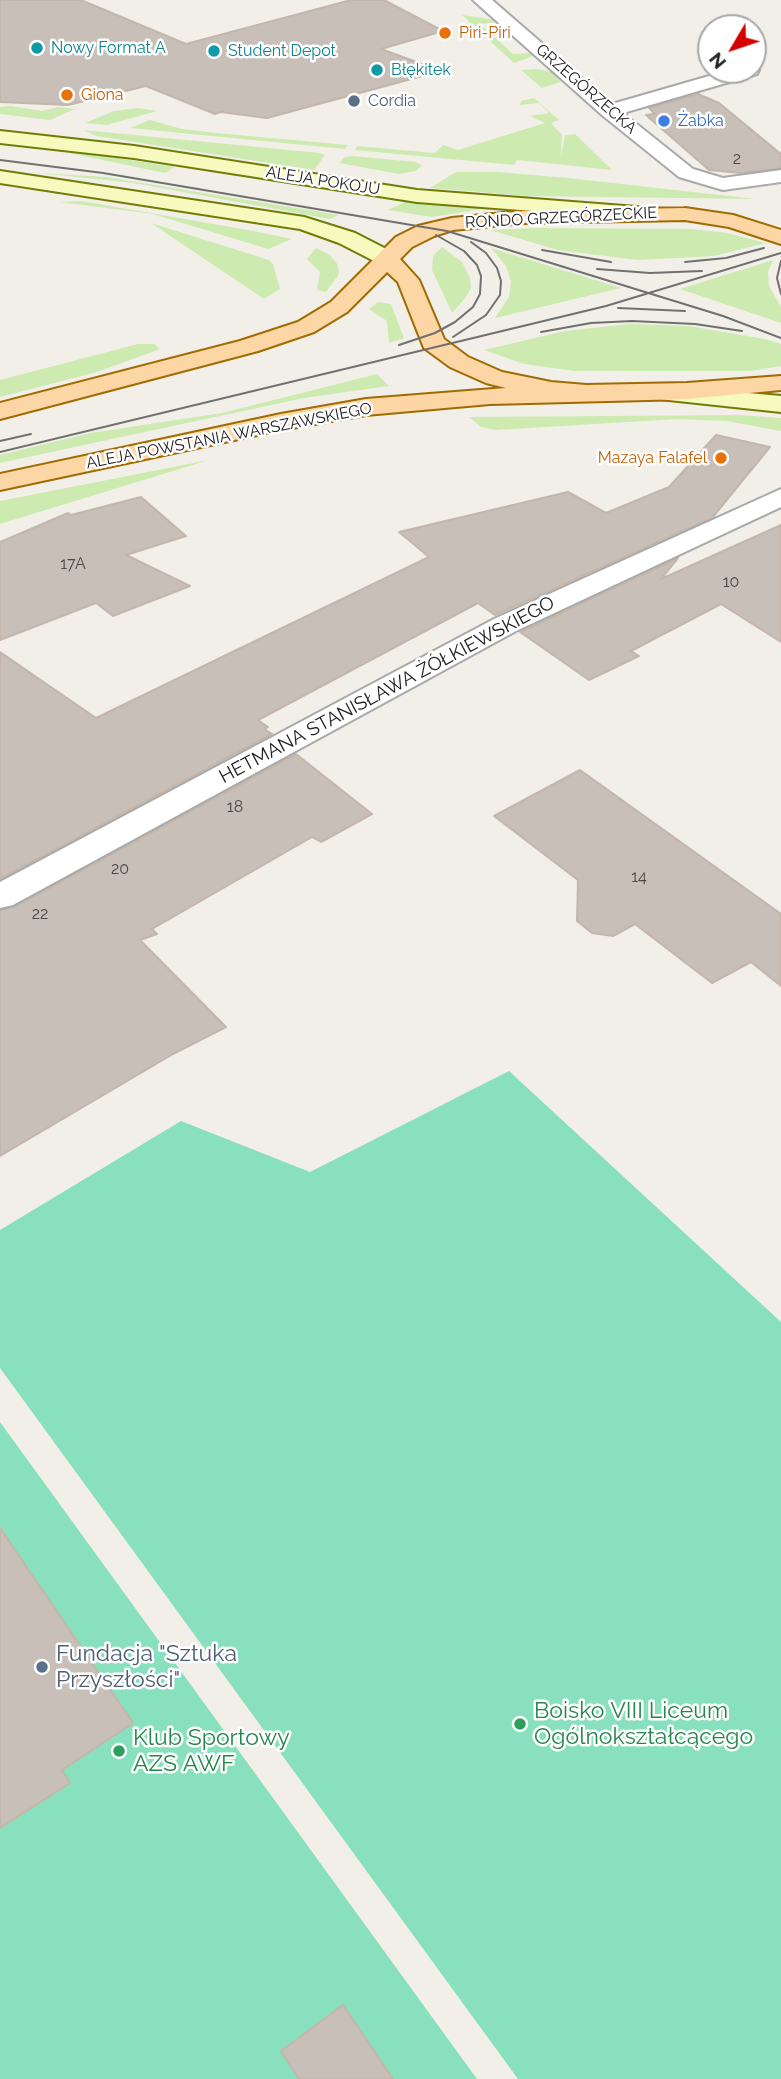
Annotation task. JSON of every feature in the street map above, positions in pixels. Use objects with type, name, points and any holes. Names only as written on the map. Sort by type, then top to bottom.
[{"type":"main road","name":"ALEJA POKOJU","points":[[0,137],[134,152],[417,196],[647,213]]},
{"type":"main road","points":[[0,177],[304,223],[347,238],[386,258],[408,280],[431,340],[442,351],[495,379],[551,390],[586,393],[781,383]]},
{"type":"main road","points":[[685,214],[765,210]]},
{"type":"main road","name":"RONDO GRZEGÓRZECKIE","points":[[386,258],[412,237],[452,224],[514,217],[685,214],[733,221],[781,237]]},
{"type":"main road","points":[[0,411],[249,346],[306,327],[339,307],[386,258]]},
{"type":"main road","points":[[646,392],[781,404]]},
{"type":"main road","name":"ALEJA POWSTANIA WARSZAWSKIEGO","points":[[0,482],[281,422],[366,407],[477,397],[586,393]]},
{"type":"street","name":"GRZEGÓRZECKA","points":[[482,0],[609,111],[692,176],[723,184],[781,176]]},
{"type":"street","points":[[767,66],[772,64]]},
{"type":"street","points":[[609,111],[703,84]]},
{"type":"street","name":"HETMANA STANISŁAWA ŻÓŁKIEWSKIEGO","points":[[0,897],[505,625],[781,497]]},
{"type":"green space","points":[[462,15],[495,20],[498,22],[480,24],[513,54],[531,53],[533,56],[514,63]]},
{"type":"green space","points":[[521,70],[552,72],[561,82],[542,88]]},
{"type":"green space","points":[[534,98],[559,120],[551,123],[562,135],[561,157],[565,135],[575,134],[612,170],[517,160],[514,165],[355,150],[357,146],[435,153],[443,145],[458,150],[545,123],[530,116],[549,113],[539,103],[520,105],[521,101]]},
{"type":"green space","points":[[0,107],[42,111],[58,107],[75,109],[50,120],[0,114]]},
{"type":"green space","points":[[138,108],[157,111],[107,125],[85,123],[114,111]]},
{"type":"green space","points":[[150,120],[182,129],[348,145],[345,149],[130,128]]},
{"type":"green space","points":[[83,130],[325,155],[314,170],[97,136]]},
{"type":"green space","points":[[50,149],[84,153],[175,167],[165,173]]},
{"type":"green space","points":[[345,157],[422,165],[416,171],[399,174],[339,163]]},
{"type":"green space","points":[[456,172],[498,172],[568,178],[755,199],[528,196],[430,188]]},
{"type":"green space","points":[[38,173],[106,177],[339,215],[330,219],[134,183]]},
{"type":"green space","points":[[81,201],[292,239],[268,249],[153,214],[60,202]]},
{"type":"green space","points":[[405,202],[481,209],[432,217],[388,210]]},
{"type":"green space","points":[[151,223],[269,260],[273,264],[280,289],[264,299]]},
{"type":"green space","points":[[692,229],[727,233],[766,243],[714,256],[637,260],[558,250],[490,230]]},
{"type":"green space","points":[[442,247],[462,262],[470,278],[471,288],[452,313],[432,270],[433,256]]},
{"type":"green space","points":[[316,248],[330,255],[338,265],[339,274],[326,292],[317,290],[320,272],[307,259]]},
{"type":"green space","points":[[491,248],[621,288],[495,318],[509,297],[511,282],[506,266]]},
{"type":"green space","points":[[773,260],[768,272],[769,286],[781,307],[781,323],[680,289]]},
{"type":"green space","points":[[378,302],[391,304],[404,338],[389,343],[387,321],[369,309]]},
{"type":"green space","points":[[629,324],[689,326],[765,339],[781,344],[781,366],[751,371],[574,371],[524,364],[484,350],[565,331]]},
{"type":"green space","points":[[138,344],[154,344],[160,349],[97,372],[0,397],[0,380]]},
{"type":"green space","points":[[377,374],[389,386],[304,398],[0,463],[0,455],[57,441],[91,433],[222,413]]},
{"type":"green space","points":[[740,415],[781,418],[781,431],[726,421],[677,419],[496,430],[481,427],[469,417]]},
{"type":"green space","points":[[209,460],[0,524],[0,501]]},
{"type":"green space","name":"Boisko VIII Liceum Ogólnokształcącego","points":[[509,1071],[781,1322],[781,2079],[518,2079],[0,1368],[0,1230],[181,1121],[310,1172]]},
{"type":"green space","name":"Klub Sportowy AZS AWF","points":[[0,1422],[477,2079],[0,2079]]},
{"type":"building","points":[[0,0],[81,0],[186,44],[351,0],[384,0],[443,31],[381,49],[441,71],[267,118],[221,112],[215,114],[146,86],[68,105],[0,102]]},
{"type":"building","points":[[698,94],[719,103],[781,154],[781,168],[741,173],[709,170],[646,115],[655,114],[649,108]]},
{"type":"building","points":[[716,435],[770,447],[712,518],[495,615],[478,603],[258,720],[268,727],[264,729],[272,734],[0,879],[0,652],[96,718],[429,557],[399,532],[568,492],[606,513],[669,487]]},
{"type":"building","points":[[141,497],[186,536],[126,555],[190,586],[113,616],[96,603],[0,640],[0,542],[68,513],[71,515]]},
{"type":"building","points":[[781,525],[781,642],[721,604],[631,651],[639,656],[589,680],[520,632],[678,558],[661,579]]},
{"type":"building","points":[[296,754],[372,814],[321,842],[312,837],[152,929],[157,934],[140,940],[226,1027],[173,1054],[0,1156],[0,910],[14,907]]},
{"type":"building","points":[[580,770],[781,914],[781,986],[751,962],[712,983],[635,924],[613,936],[592,933],[577,921],[578,880],[494,816]]},
{"type":"building","points":[[0,1528],[133,1723],[62,1770],[70,1783],[0,1828]]},
{"type":"building","points":[[343,2005],[393,2079],[299,2079],[281,2051]]},
{"type":"tram line","points":[[0,160],[103,173],[447,231],[649,293]]},
{"type":"tram line","points":[[399,345],[435,333],[455,322],[473,307],[480,294],[481,276],[477,265],[464,251],[436,235]]},
{"type":"tram line","points":[[453,337],[486,315],[500,295],[501,281],[497,268],[486,253],[471,242]]},
{"type":"tram line","points":[[685,262],[726,258],[764,248]]},
{"type":"tram line","points":[[542,250],[611,262]]},
{"type":"tram line","points":[[649,293],[781,253]]},
{"type":"tram line","points":[[781,261],[777,278],[781,294]]},
{"type":"tram line","points":[[597,269],[650,273],[702,271]]},
{"type":"tram line","points":[[0,452],[606,306],[649,293]]},
{"type":"tram line","points":[[649,293],[723,316],[781,338]]},
{"type":"tram line","points":[[618,308],[685,311]]},
{"type":"tram line","points":[[541,332],[591,323],[632,321],[695,324],[742,331]]},
{"type":"tram line","points":[[0,441],[31,434]]},
{"type":"place","name":"Piri-Piri","points":[[445,33]]},
{"type":"place","name":"Nowy Format A","points":[[37,48]]},
{"type":"place","name":"Student Depot","points":[[214,51]]},
{"type":"place","name":"Błękitek","points":[[377,70]]},
{"type":"place","name":"Giona","points":[[67,95]]},
{"type":"place","name":"Cordia","points":[[354,101]]},
{"type":"place","name":"Żabka","points":[[664,121]]},
{"type":"place","name":"Mazaya Falafel","points":[[721,458]]},
{"type":"place","name":"Fundacja \"Sztuka Przyszłości\"","points":[[42,1667]]},
{"type":"place","name":"Boisko VIII Liceum Ogólnokształcącego","points":[[520,1724]]},
{"type":"place","name":"Klub Sportowy AZS AWF","points":[[119,1751]]}]
